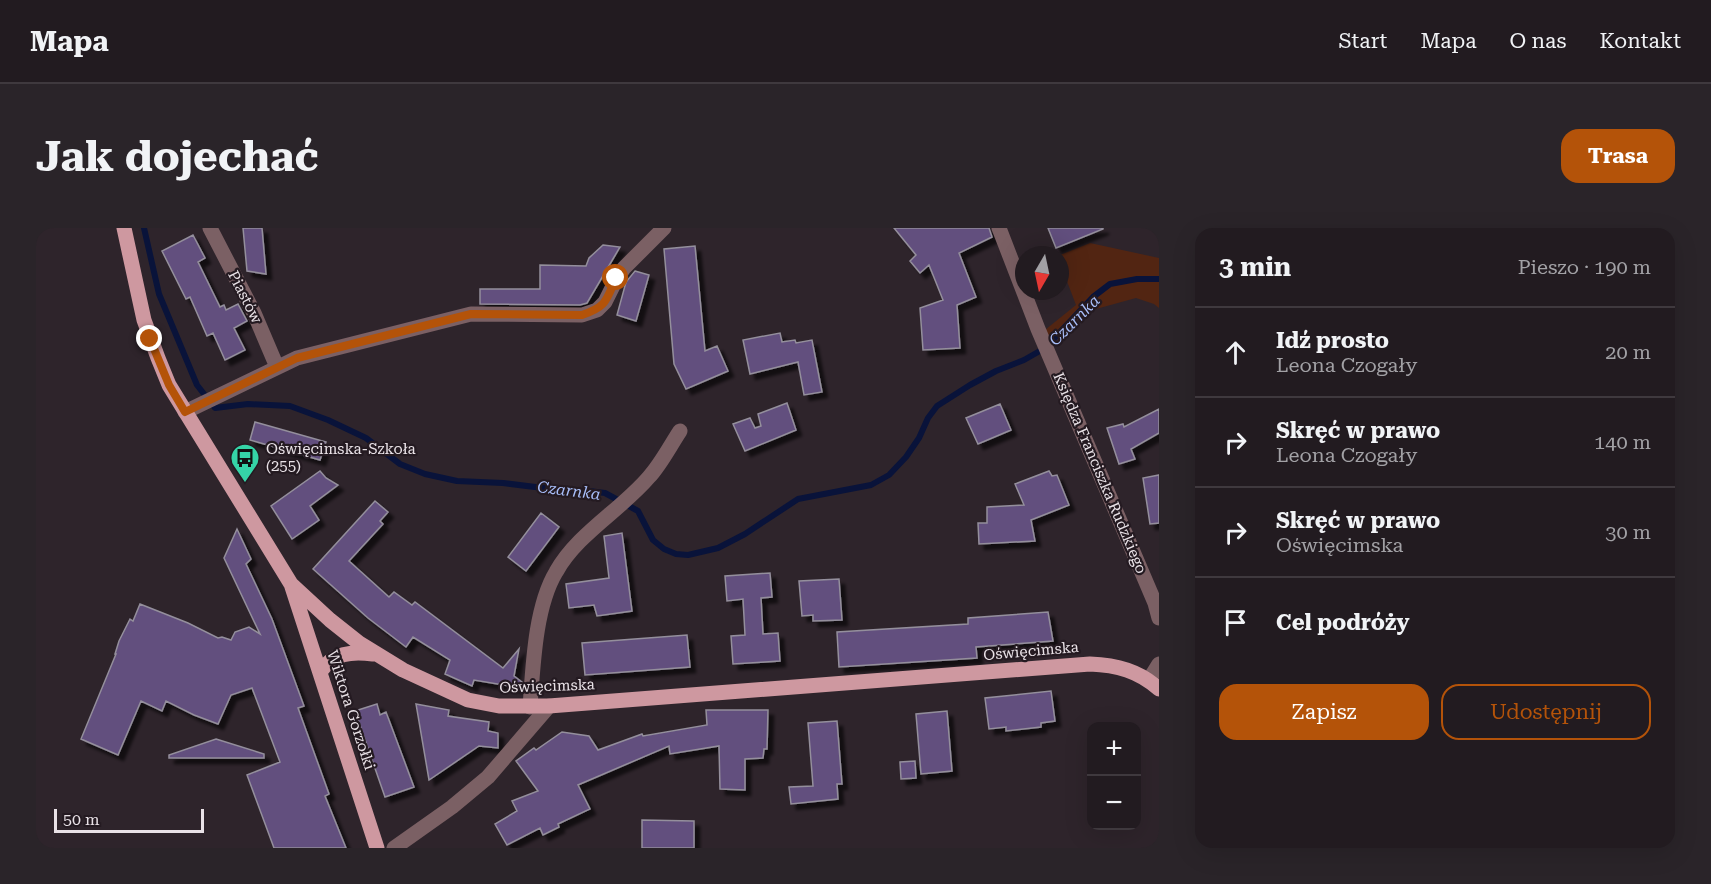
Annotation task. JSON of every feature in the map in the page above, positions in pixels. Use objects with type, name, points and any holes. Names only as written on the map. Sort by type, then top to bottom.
[{"type":"main road","name":"Oświęcimska","points":[[124,228],[150,339],[169,385],[291,584],[359,644],[403,670],[468,700],[499,706],[549,706],[1090,664],[1137,673],[1154,685]]},
{"type":"main road","name":"Wiktora Gorzołki","points":[[291,584],[377,848]]},
{"type":"main road","points":[[320,672],[330,660],[336,657],[348,654],[376,654]]},
{"type":"street","name":"Piastów","points":[[210,228],[254,313],[277,367]]},
{"type":"street","points":[[185,412],[297,358],[471,314],[582,315],[597,310],[605,302],[616,278],[624,268],[664,228]]},
{"type":"street","name":"Księdza Franciszka Rudzkiego","points":[[999,228],[1038,330],[1155,603],[1159,618]]},
{"type":"street","points":[[530,707],[537,639],[546,593],[555,572],[571,551],[650,477],[680,431]]},
{"type":"street","points":[[1154,685],[1159,664]]},
{"type":"street","points":[[394,848],[452,807],[488,777],[549,706]]},
{"type":"shaded area","points":[[1090,243],[1159,258],[1159,308],[1136,298],[1096,309],[1079,319],[1046,348],[1040,334],[1076,305],[1069,287],[1069,251]]},
{"type":"building","points":[[243,228],[262,228],[266,274],[247,271]]},
{"type":"building","points":[[894,228],[989,228],[992,237],[959,253],[976,297],[957,305],[960,348],[923,350],[920,308],[943,300],[929,265],[920,273],[910,261],[916,255]]},
{"type":"building","points":[[1048,228],[1103,228],[1061,246],[1055,246]]},
{"type":"building","points":[[193,235],[205,258],[198,262],[220,307],[224,305],[226,310],[238,304],[247,321],[234,328],[245,350],[225,360],[213,333],[207,336],[190,297],[186,299],[162,251]]},
{"type":"building","points":[[603,245],[620,247],[587,303],[580,305],[480,304],[480,289],[540,289],[540,265],[586,266],[589,258]]},
{"type":"building","points":[[695,246],[705,351],[717,346],[728,371],[686,389],[674,364],[664,249]]},
{"type":"building","points":[[635,271],[649,275],[636,321],[617,315],[626,282]]},
{"type":"building","points":[[780,333],[782,342],[795,340],[796,343],[812,340],[822,392],[804,395],[798,362],[750,374],[743,340]]},
{"type":"building","points":[[787,403],[796,430],[745,451],[733,424],[750,418],[755,428],[761,426],[758,414]]},
{"type":"building","points":[[1000,404],[1011,430],[978,444],[966,418]]},
{"type":"building","points":[[1159,409],[1159,433],[1131,449],[1135,459],[1119,464],[1107,428],[1123,424],[1124,427]]},
{"type":"building","points":[[255,422],[326,442],[320,460],[250,440]]},
{"type":"building","points":[[320,471],[326,478],[338,485],[310,506],[319,520],[292,539],[271,506]]},
{"type":"building","points":[[1049,471],[1052,476],[1057,475],[1069,505],[1031,520],[1035,541],[979,544],[978,523],[987,523],[987,507],[1024,505],[1015,484]]},
{"type":"building","points":[[1159,475],[1159,523],[1150,524],[1143,478]]},
{"type":"building","points":[[375,501],[388,512],[380,521],[383,524],[349,561],[389,597],[394,592],[412,605],[415,602],[503,668],[519,649],[514,676],[522,682],[522,688],[474,680],[472,686],[445,674],[450,660],[413,637],[406,647],[368,618],[313,569]]},
{"type":"building","points":[[541,513],[559,527],[526,571],[508,557]]},
{"type":"building","points":[[237,529],[251,559],[246,564],[272,619],[304,706],[298,708],[329,794],[325,796],[346,848],[274,848],[247,775],[280,762],[252,688],[231,695],[218,724],[166,701],[162,711],[141,701],[118,755],[81,739],[116,654],[119,641],[130,619],[133,621],[140,604],[218,638],[231,640],[235,632],[249,627],[260,634],[224,558]]},
{"type":"building","points":[[622,533],[632,611],[597,616],[594,605],[569,608],[566,584],[609,578],[604,536]]},
{"type":"building","points":[[770,573],[772,597],[761,598],[763,634],[778,633],[780,661],[733,664],[731,636],[745,635],[743,599],[727,601],[725,576]]},
{"type":"building","points":[[839,579],[842,620],[813,621],[813,615],[802,616],[799,581]]},
{"type":"building","points":[[1048,612],[1053,641],[976,647],[977,658],[839,667],[837,632],[968,624],[968,618]]},
{"type":"building","points":[[687,635],[690,667],[585,675],[582,643]]},
{"type":"building","points":[[1051,691],[1055,721],[1041,723],[1041,727],[1006,731],[1006,727],[989,729],[985,698]]},
{"type":"building","points":[[377,704],[380,715],[386,712],[414,787],[385,797],[355,711]]},
{"type":"building","points":[[416,704],[449,710],[448,716],[489,722],[488,731],[498,733],[498,748],[479,746],[429,780]]},
{"type":"building","points":[[706,710],[768,710],[767,749],[764,749],[763,758],[745,759],[745,790],[720,789],[719,746],[670,754],[669,746],[578,785],[590,809],[558,824],[559,827],[543,835],[540,828],[507,845],[495,824],[517,811],[512,801],[538,791],[516,761],[534,748],[536,750],[562,732],[589,736],[598,750],[642,734],[643,736],[707,725]]},
{"type":"building","points":[[947,711],[952,771],[921,774],[916,714]]},
{"type":"building","points":[[837,721],[842,784],[837,784],[838,799],[791,804],[789,787],[813,786],[808,723]]},
{"type":"building","points":[[216,739],[264,754],[264,758],[169,758],[169,755]]},
{"type":"building","points":[[915,761],[916,778],[901,779],[900,762]]},
{"type":"building","points":[[642,820],[694,821],[694,848],[642,848]]},
{"type":"waterway","name":"Czarnka","points":[[144,228],[159,294],[197,385],[215,408],[248,404],[290,406],[328,420],[366,438],[400,464],[425,474],[457,481],[605,493],[638,511],[653,540],[664,549],[676,554],[688,555],[718,548],[745,534],[798,499],[871,485],[889,475],[906,457],[937,406],[996,371],[1024,360],[1045,348],[1093,297],[1110,284],[1137,279],[1159,279]]},
{"type":"place","name":"Oświęcimska-Szkoła (255)","points":[[245,484]]},
{"type":"route","points":[[150,339],[169,385],[185,412],[297,358],[471,314],[582,315],[597,310],[605,302],[616,278]]}]
